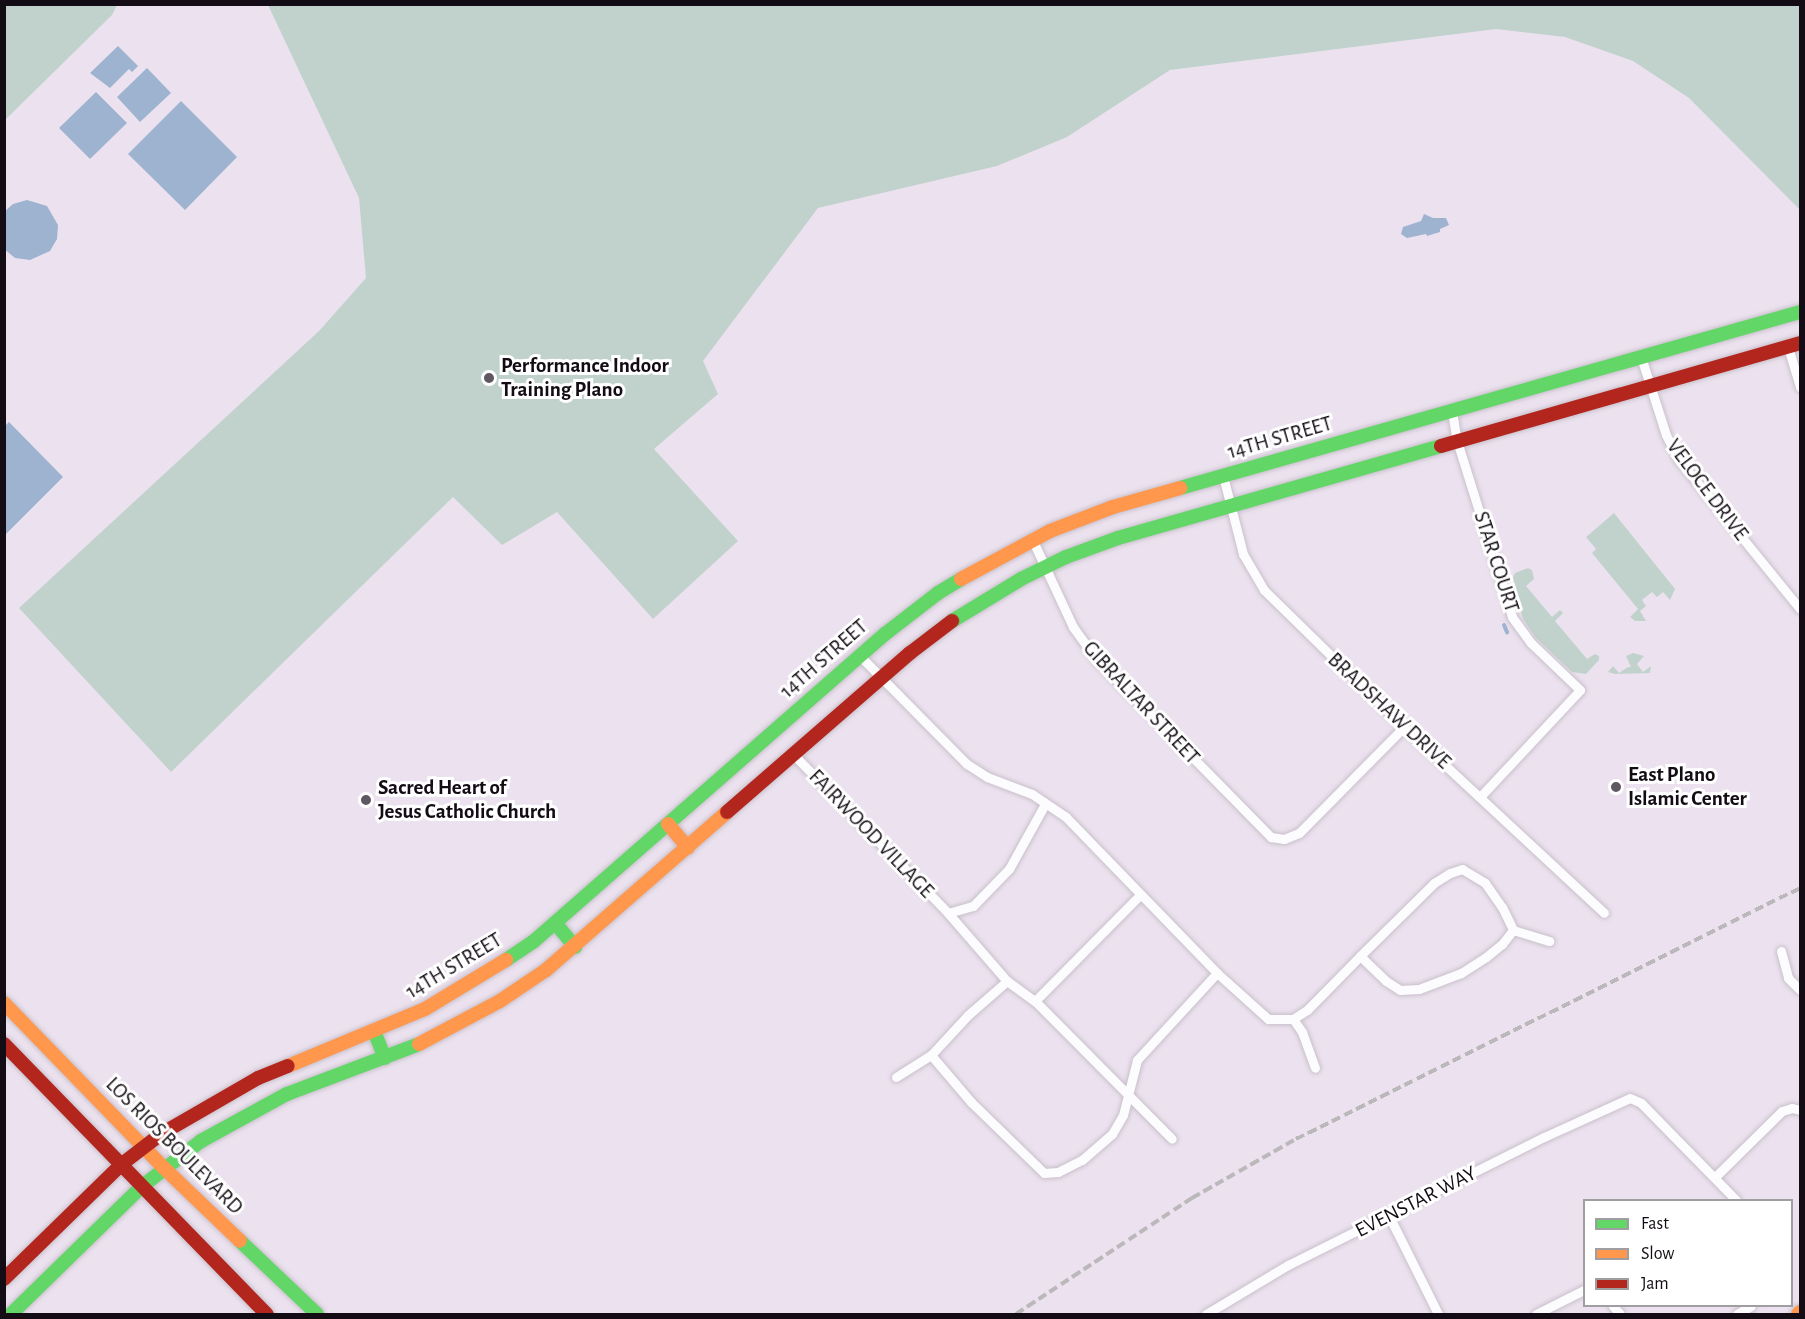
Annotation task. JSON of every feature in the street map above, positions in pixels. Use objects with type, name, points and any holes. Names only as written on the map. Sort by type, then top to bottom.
[{"type":"main road","name":"14TH STREET","points":[[4,1279],[143,1146],[258,1078],[374,1031],[457,992],[499,966],[556,924],[860,656],[938,593],[1032,539],[1113,507],[1800,312]]},
{"type":"main road","points":[[11,1314],[141,1187],[201,1141],[261,1107],[385,1058],[452,1028],[500,1001],[575,947],[881,678],[957,617],[1046,566],[1118,538],[1794,345]]},
{"type":"main road","points":[[668,824],[688,848]]},
{"type":"main road","points":[[556,924],[575,947]]},
{"type":"main road","name":"LOS RIOS BOULEVARD","points":[[4,1004],[164,1168],[317,1314]]},
{"type":"main road","points":[[374,1031],[385,1058]]},
{"type":"main road","points":[[4,1044],[267,1314]]},
{"type":"street","points":[[1794,345],[1800,387]]},
{"type":"street","name":"VELOCE DRIVE","points":[[1641,357],[1665,435],[1679,460],[1800,609]]},
{"type":"street","name":"STAR COURT","points":[[1452,411],[1457,441],[1512,617],[1531,643],[1580,690],[1480,797]]},
{"type":"street","name":"BRADSHAW DRIVE","points":[[1223,476],[1243,554],[1264,590],[1404,727],[1604,913]]},
{"type":"street","name":"GIBRALTAR STREET","points":[[1032,539],[1073,627],[1096,659],[1271,837],[1284,839],[1299,832],[1404,727]]},
{"type":"street","points":[[860,656],[967,764],[987,777],[1032,794],[1066,817],[1217,973],[1268,1019],[1293,1019],[1307,1010],[1434,883],[1450,873],[1462,870],[1485,883],[1502,907],[1513,930],[1548,941]]},
{"type":"street","name":"FAIRWOOD VILLAGE","points":[[794,755],[948,913],[1007,981],[1035,1001],[1172,1139]]},
{"type":"street","name":"FAIRWOOD VILLAGE","points":[[948,913],[973,906],[1009,869],[1046,804]]},
{"type":"street","points":[[1035,1001],[1140,895]]},
{"type":"street","points":[[1359,956],[1386,981],[1400,990],[1419,988],[1461,973],[1502,944],[1513,930]]},
{"type":"street","points":[[1781,951],[1788,978],[1800,990]]},
{"type":"street","points":[[931,1055],[971,1102],[1044,1173],[1071,1168],[1105,1140],[1123,1115],[1137,1060],[1217,973]]},
{"type":"street","points":[[896,1077],[931,1055],[975,1009],[1007,981]]},
{"type":"street","points":[[1293,1019],[1302,1032],[1315,1068]]},
{"type":"street","name":"EVENSTAR WAY","points":[[1206,1314],[1288,1265],[1544,1137],[1630,1098],[1641,1103],[1715,1177]]},
{"type":"street","points":[[1735,1199],[1715,1177],[1773,1119],[1796,1109]]},
{"type":"street","points":[[1389,1216],[1438,1314]]},
{"type":"street","points":[[1536,1314],[1583,1290]]},
{"type":"shaded area","points":[[5,4],[117,5],[112,15],[5,120]]},
{"type":"shaded area","name":"Performance Indoor Training Plano","points":[[268,5],[1800,5],[1800,210],[1689,98],[1633,61],[1565,37],[1496,29],[1170,70],[1067,137],[997,166],[818,208],[703,361],[718,394],[654,449],[738,541],[653,619],[557,512],[502,545],[453,497],[171,772],[19,608],[319,331],[366,278],[359,198]]},
{"type":"shaded area","points":[[1614,513],[1675,589],[1670,600],[1663,592],[1657,597],[1652,592],[1642,600],[1646,606],[1640,611],[1646,621],[1635,621],[1630,617],[1638,609],[1592,553],[1596,549],[1586,537]]},
{"type":"shaded area","points":[[1528,568],[1532,570],[1534,579],[1526,586],[1552,617],[1560,610],[1563,613],[1555,621],[1587,659],[1595,654],[1599,656],[1599,660],[1586,674],[1572,672],[1536,638],[1523,619],[1512,580],[1515,573]]},
{"type":"shaded area","points":[[1633,653],[1644,656],[1637,664],[1643,672],[1651,666],[1650,673],[1615,674],[1608,672],[1613,666],[1619,673],[1631,667],[1626,656]]},
{"type":"water","points":[[118,46],[138,66],[132,72],[129,69],[110,88],[90,73]]},
{"type":"water","points":[[147,68],[171,93],[140,122],[117,97]]},
{"type":"water","points":[[96,92],[127,123],[90,159],[59,128]]},
{"type":"water","points":[[181,101],[237,157],[185,210],[128,154]]},
{"type":"water","points":[[27,200],[47,206],[58,225],[57,239],[50,251],[30,260],[15,258],[4,249],[5,211],[13,204]]},
{"type":"water","points":[[1424,214],[1433,218],[1446,218],[1449,225],[1440,229],[1440,232],[1427,236],[1426,234],[1407,238],[1401,234],[1403,227],[1421,221]]},
{"type":"water","points":[[9,422],[63,477],[5,535],[4,427]]},
{"type":"waterway","points":[[1504,625],[1507,632]]},
{"type":"railway","points":[[1016,1314],[1192,1198],[1296,1139],[1800,888]]},
{"type":"traffic: fast","points":[[1180,488],[1800,312]]},
{"type":"traffic: fast","points":[[952,621],[1021,579],[1066,557],[1118,538],[1441,446]]},
{"type":"traffic: fast","points":[[506,960],[533,942],[885,634],[938,593],[961,579]]},
{"type":"traffic: fast","points":[[556,924],[575,947]]},
{"type":"traffic: fast","points":[[374,1031],[385,1058]]},
{"type":"traffic: fast","points":[[11,1314],[141,1187],[201,1141],[287,1094],[419,1044]]},
{"type":"traffic: fast","points":[[240,1241],[317,1314]]},
{"type":"traffic: slow","points":[[961,579],[1050,531],[1113,507],[1180,488]]},
{"type":"traffic: slow","points":[[419,1044],[500,1001],[546,970],[727,812]]},
{"type":"traffic: slow","points":[[668,824],[688,848]]},
{"type":"traffic: slow","points":[[288,1066],[425,1009],[506,960]]},
{"type":"traffic: slow","points":[[4,1003],[164,1168],[240,1241]]},
{"type":"traffic: jam","points":[[1441,446],[1800,343]]},
{"type":"traffic: jam","points":[[727,812],[910,653],[952,621]]},
{"type":"traffic: jam","points":[[4,1044],[267,1314]]},
{"type":"traffic: jam","points":[[4,1279],[122,1164],[161,1134],[258,1078],[288,1066]]},
{"type":"place","name":"Performance Indoor Training Plano","points":[[489,378]]},
{"type":"place","name":"East Plano Islamic Center","points":[[1616,787]]},
{"type":"place","name":"Sacred Heart of Jesus Catholic Church","points":[[366,800]]}]
